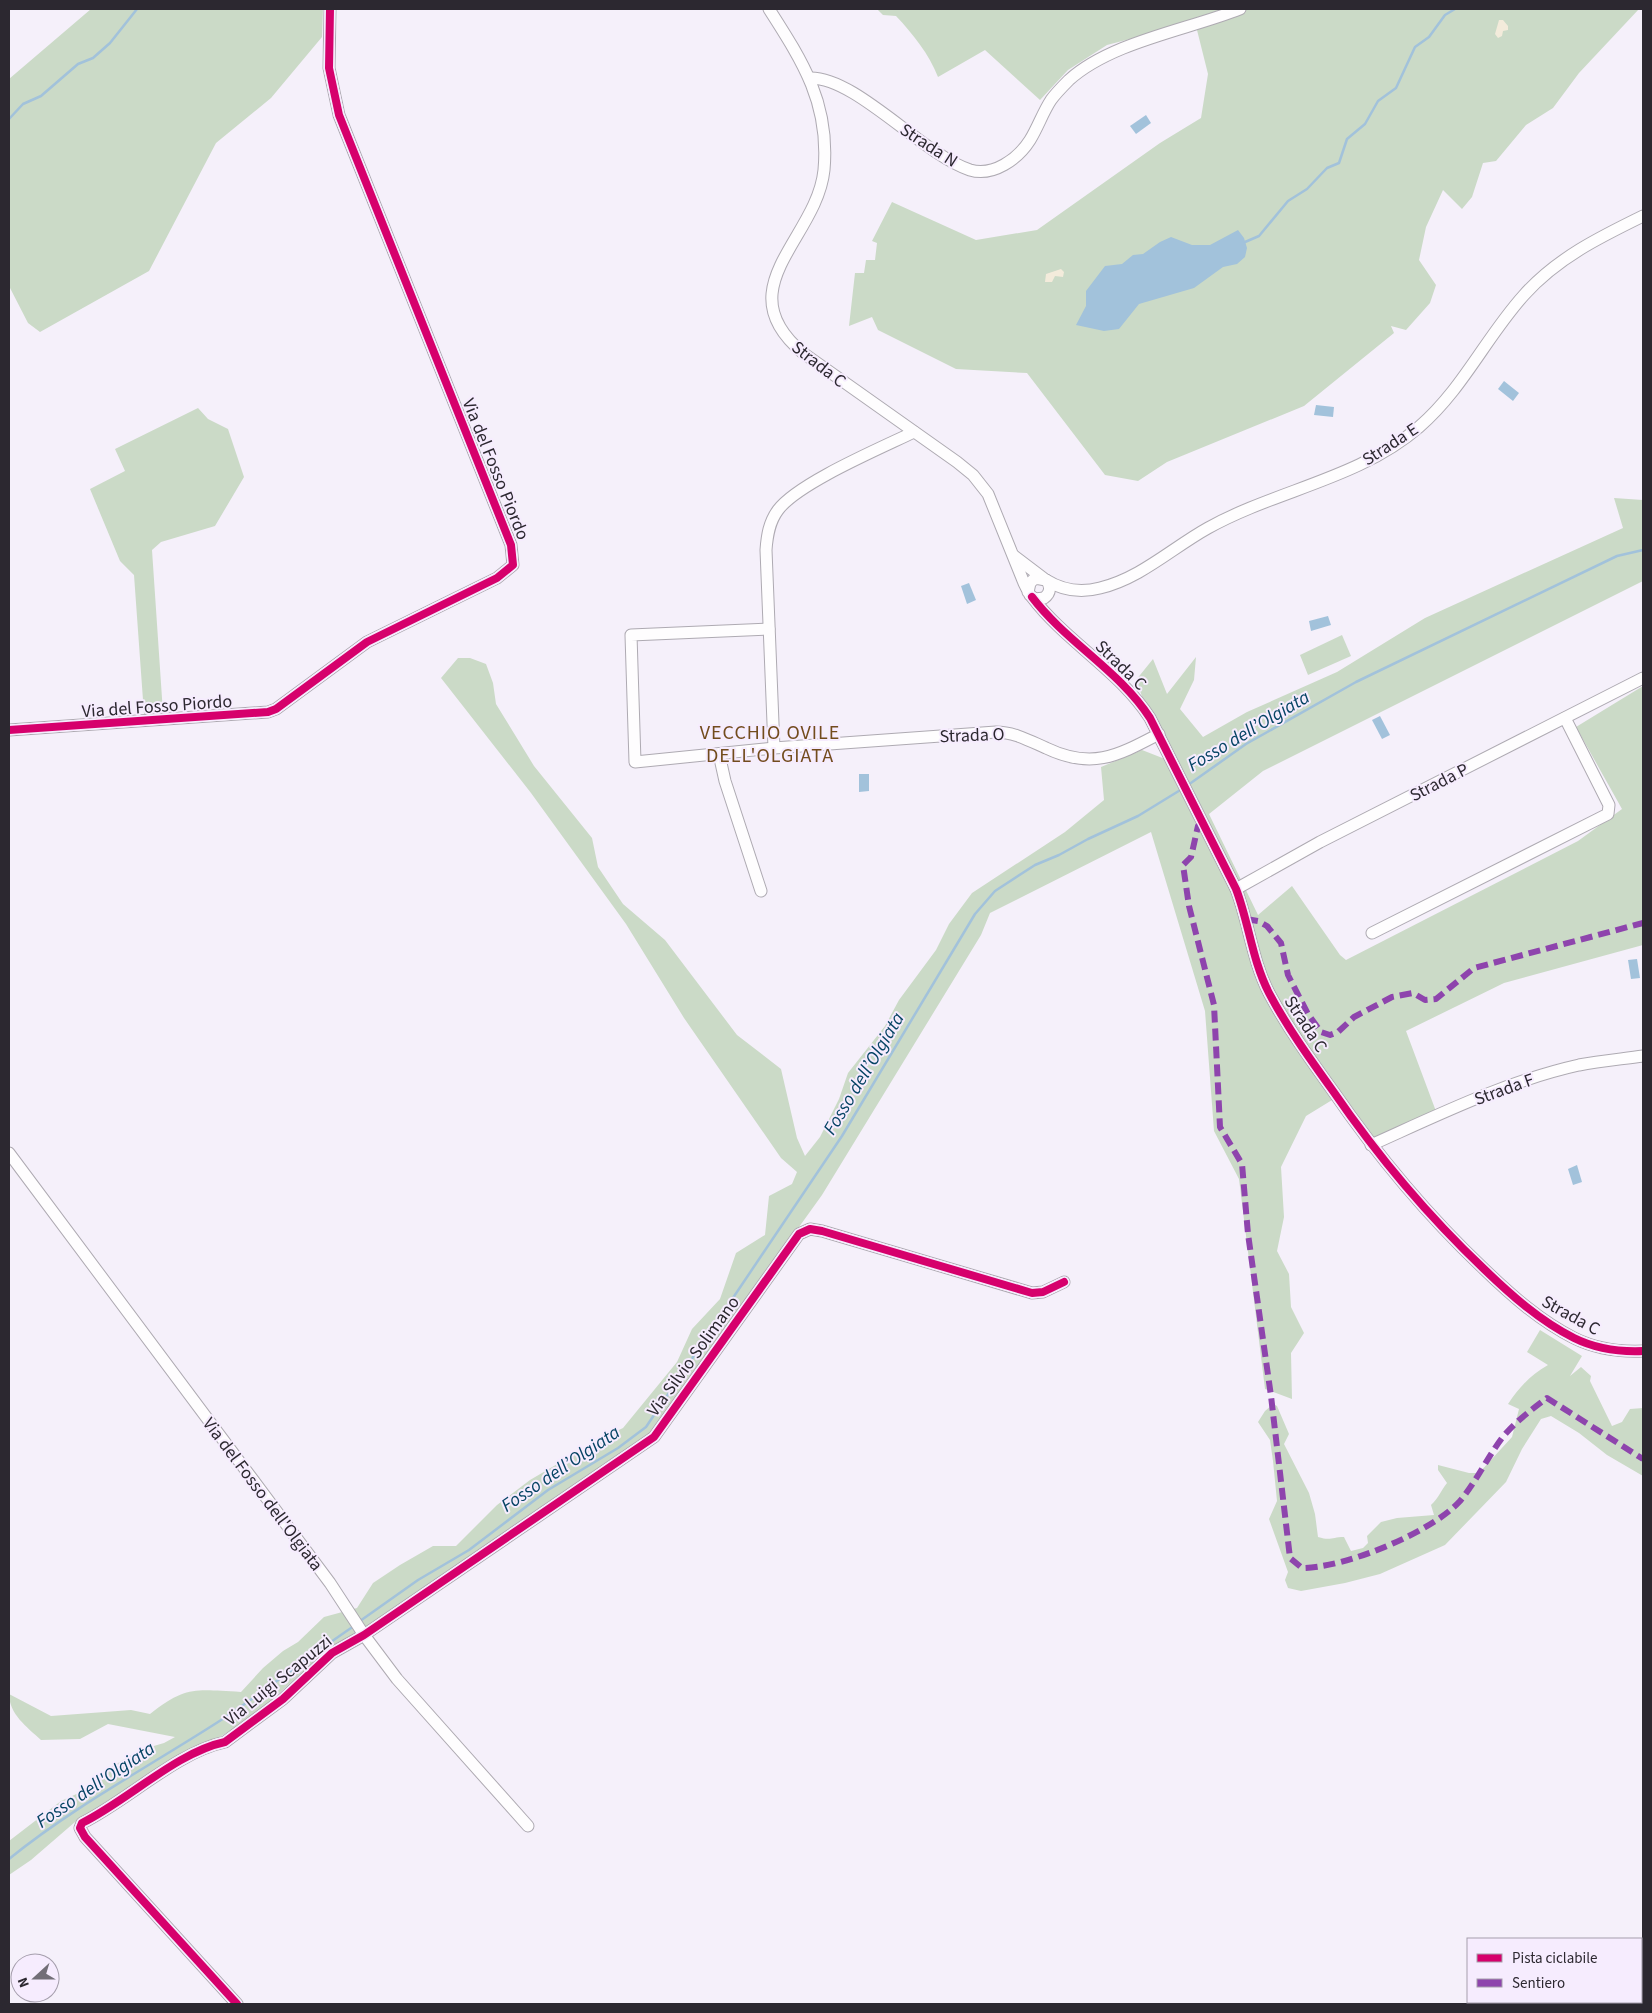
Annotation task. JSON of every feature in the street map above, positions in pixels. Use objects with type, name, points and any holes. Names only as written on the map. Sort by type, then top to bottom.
[{"type":"street","name":"Via del Fosso Piordo","points":[[9,730],[268,712],[276,709],[367,642],[497,578],[512,565],[514,558],[511,545],[339,114],[329,68],[330,9]]},
{"type":"street","name":"Strada C","points":[[768,9],[810,78],[817,100],[824,140],[823,178],[812,211],[776,273],[772,294],[776,318],[785,336],[799,350],[958,462],[981,484],[992,502],[1030,595],[1048,617],[1132,694],[1146,711],[1236,888],[1256,962],[1269,992],[1313,1062],[1371,1145],[1448,1234],[1528,1309],[1562,1331],[1586,1343],[1614,1350],[1643,1351]]},
{"type":"street","name":"Strada N","points":[[810,78],[831,81],[868,103],[954,163],[972,170],[986,171],[1000,167],[1020,152],[1032,137],[1051,99],[1068,81],[1090,64],[1119,51],[1240,9]]},
{"type":"street","name":"Strada E","points":[[1046,597],[1100,588],[1125,579],[1144,570],[1209,528],[1353,468],[1396,445],[1419,427],[1449,398],[1509,314],[1538,280],[1583,247],[1643,216]]},
{"type":"street","points":[[774,748],[767,541],[770,525],[777,512],[791,497],[841,468],[914,432]]},
{"type":"street","points":[[1012,554],[1044,579],[1050,587],[1046,597],[1048,617]]},
{"type":"street","points":[[1044,579],[1032,580],[1028,586],[1030,595],[1038,600],[1046,597]]},
{"type":"street","name":"Strada E","points":[[1044,579],[1064,589],[1079,591]]},
{"type":"street","name":"Strada O","points":[[769,629],[631,635],[635,762],[774,748],[1000,732],[1016,735],[1058,754],[1082,760],[1111,755],[1159,734]]},
{"type":"street","name":"Strada P","points":[[1236,888],[1320,842],[1643,678]]},
{"type":"street","points":[[1372,933],[1608,814],[1609,805],[1565,718]]},
{"type":"street","points":[[719,754],[725,782],[761,890]]},
{"type":"street","name":"Strada F","points":[[1371,1145],[1466,1103],[1543,1075],[1579,1065],[1643,1056]]},
{"type":"street","name":"Via del Fosso dell'Olgiata","points":[[9,1153],[330,1583],[397,1679],[528,1826]]},
{"type":"street","name":"Via Silvio Solimano","points":[[359,1627],[654,1437],[799,1234],[804,1230],[822,1230],[1032,1293],[1043,1292],[1064,1282]]},
{"type":"street","name":"Via Luigi Scapuzzi","points":[[237,2004],[85,1837],[80,1828],[82,1823],[105,1812],[178,1763],[216,1744],[225,1742],[282,1699],[359,1627]]},
{"type":"green space","points":[[91,9],[323,9],[322,37],[271,98],[216,143],[149,271],[40,332],[28,323],[9,286],[9,79]]},
{"type":"green space","points":[[877,9],[1639,9],[1579,73],[1553,108],[1526,125],[1496,161],[1483,163],[1472,197],[1462,209],[1443,190],[1426,227],[1419,260],[1436,285],[1430,303],[1406,330],[1391,326],[1394,333],[1304,406],[1167,462],[1138,481],[1105,475],[1027,373],[956,369],[878,330],[872,317],[849,326],[855,273],[864,273],[866,260],[875,260],[877,243],[872,241],[892,202],[976,240],[1037,230],[1160,143],[1201,118],[1208,74],[1195,22],[1107,45],[1068,70],[1040,100],[985,50],[938,77],[925,52],[896,16],[883,15]]},
{"type":"green space","points":[[198,408],[208,419],[228,429],[244,477],[215,526],[161,542],[152,550],[163,713],[144,714],[134,575],[120,561],[90,489],[125,471],[115,449]]},
{"type":"green space","points":[[1614,498],[1643,500],[1643,581],[1263,771],[1209,814],[1258,915],[1292,886],[1340,955],[1346,960],[1578,841],[1622,809],[1576,727],[1643,686],[1643,945],[1504,983],[1406,1031],[1437,1114],[1371,1145],[1337,1097],[1306,1116],[1281,1167],[1284,1217],[1277,1251],[1289,1274],[1291,1307],[1304,1333],[1291,1353],[1292,1399],[1265,1389],[1239,1179],[1214,1131],[1205,1011],[1151,832],[990,913],[981,935],[822,1195],[651,1433],[366,1628],[322,1654],[252,1718],[75,1822],[31,1860],[9,1875],[9,1841],[61,1801],[83,1791],[103,1772],[140,1750],[164,1743],[175,1737],[108,1724],[80,1739],[41,1740],[15,1714],[9,1694],[51,1716],[131,1710],[150,1714],[173,1698],[192,1691],[241,1692],[263,1668],[283,1651],[298,1642],[324,1617],[357,1608],[373,1583],[433,1546],[456,1546],[497,1505],[530,1480],[600,1439],[623,1428],[677,1362],[692,1329],[720,1299],[736,1253],[765,1235],[769,1196],[792,1184],[797,1172],[781,1158],[684,1018],[626,924],[531,793],[441,678],[458,658],[470,658],[486,664],[493,683],[496,704],[534,766],[592,838],[598,867],[623,904],[665,940],[737,1035],[781,1069],[797,1138],[805,1156],[820,1137],[839,1099],[848,1073],[885,1026],[899,1000],[936,950],[949,924],[972,893],[1065,832],[1104,800],[1101,767],[1142,750],[1165,759],[1136,680],[1153,659],[1167,694],[1196,657],[1194,680],[1180,709],[1203,737],[1247,712],[1337,672],[1425,618],[1623,528]]},
{"type":"green space","points":[[1342,635],[1351,656],[1308,675],[1300,655]]},
{"type":"green space","points":[[1540,1330],[1582,1356],[1570,1376],[1581,1367],[1591,1376],[1590,1381],[1612,1426],[1622,1422],[1630,1409],[1643,1408],[1643,1476],[1607,1455],[1579,1433],[1551,1416],[1541,1419],[1522,1449],[1506,1482],[1445,1545],[1380,1574],[1301,1591],[1288,1588],[1285,1580],[1288,1572],[1269,1519],[1277,1501],[1270,1440],[1258,1422],[1265,1411],[1273,1404],[1277,1406],[1289,1434],[1284,1444],[1309,1493],[1315,1514],[1318,1537],[1329,1539],[1344,1537],[1351,1551],[1363,1548],[1368,1543],[1367,1536],[1381,1522],[1397,1518],[1434,1515],[1431,1505],[1447,1483],[1438,1470],[1438,1465],[1469,1473],[1479,1473],[1512,1437],[1519,1409],[1508,1404],[1525,1382],[1548,1365],[1527,1352]]},
{"type":"sand","points":[[1499,20],[1503,20],[1508,26],[1508,30],[1503,31],[1502,36],[1498,38],[1495,34]]},
{"type":"sand","points":[[1061,269],[1064,272],[1063,277],[1055,276],[1052,282],[1045,282],[1046,274]]},
{"type":"water","points":[[1146,115],[1151,123],[1136,134],[1130,126]]},
{"type":"water","points":[[1238,230],[1244,238],[1247,248],[1245,257],[1237,264],[1223,267],[1194,288],[1139,304],[1119,329],[1104,331],[1076,325],[1086,306],[1086,291],[1105,266],[1122,264],[1133,255],[1143,254],[1171,237],[1192,245],[1210,245]]},
{"type":"water","points":[[1504,381],[1519,393],[1513,401],[1498,389]]},
{"type":"water","points":[[1316,405],[1334,407],[1333,417],[1314,415]]},
{"type":"water","points":[[969,583],[976,600],[967,604],[961,586]]},
{"type":"water","points":[[1328,616],[1331,625],[1311,631],[1309,621]]},
{"type":"water","points":[[1380,716],[1390,735],[1382,739],[1372,720]]},
{"type":"water","points":[[859,774],[869,774],[869,791],[859,792]]},
{"type":"water","points":[[1637,959],[1640,978],[1631,979],[1628,960]]},
{"type":"water","points":[[1577,1165],[1582,1182],[1573,1185],[1568,1169]]},
{"type":"waterway","points":[[9,119],[23,104],[41,96],[78,64],[93,58],[110,43],[137,9]]},
{"type":"waterway","points":[[1245,242],[1259,236],[1288,201],[1307,189],[1327,168],[1339,163],[1347,139],[1365,124],[1378,101],[1396,88],[1415,47],[1429,37],[1445,15],[1455,9]]},
{"type":"waterway","name":"Fosso dell’Olgiata","points":[[1188,785],[1246,744],[1356,682],[1617,556],[1643,550]]},
{"type":"waterway","name":"Fosso dell’Olgiata","points":[[360,1621],[418,1580],[469,1550],[548,1490],[618,1448],[646,1427],[842,1136],[975,914],[995,891],[1035,865],[1138,816],[1182,789]]},
{"type":"waterway","name":"Fosso dell'Olgiata","points":[[9,1859],[59,1822],[235,1711],[354,1626]]},
{"type":"marked path","points":[[1203,823],[1198,826],[1191,857],[1183,865],[1189,906],[1214,1005],[1220,1127],[1242,1164],[1248,1234],[1271,1396],[1290,1558],[1302,1568],[1340,1562],[1386,1546],[1429,1525],[1447,1513],[1460,1501],[1507,1432],[1547,1398],[1643,1459]]},
{"type":"marked path","points":[[1246,919],[1258,921],[1267,926],[1281,943],[1288,975],[1308,1014],[1321,1032],[1330,1035],[1338,1032],[1354,1017],[1392,997],[1413,993],[1425,1000],[1436,999],[1474,968],[1643,923]]},
{"type":"cycle path","points":[[9,730],[268,712],[276,709],[367,642],[497,578],[513,565],[511,545],[339,115],[329,68],[330,9]]},
{"type":"cycle path","points":[[1032,597],[1061,628],[1124,686],[1150,718],[1236,889],[1258,968],[1269,993],[1307,1055],[1385,1161],[1423,1206],[1463,1248],[1538,1316],[1561,1331],[1591,1345],[1616,1350],[1643,1351]]},
{"type":"cycle path","points":[[237,2004],[85,1837],[80,1828],[82,1823],[99,1814],[171,1766],[207,1747],[225,1742],[283,1699],[332,1653],[364,1635],[654,1437],[799,1234],[810,1229],[822,1231],[1032,1293],[1043,1292],[1064,1282]]},
{"type":"district","name":"VECCHIO OVILE DELL'OLGIATA","points":[[770,744]]}]
